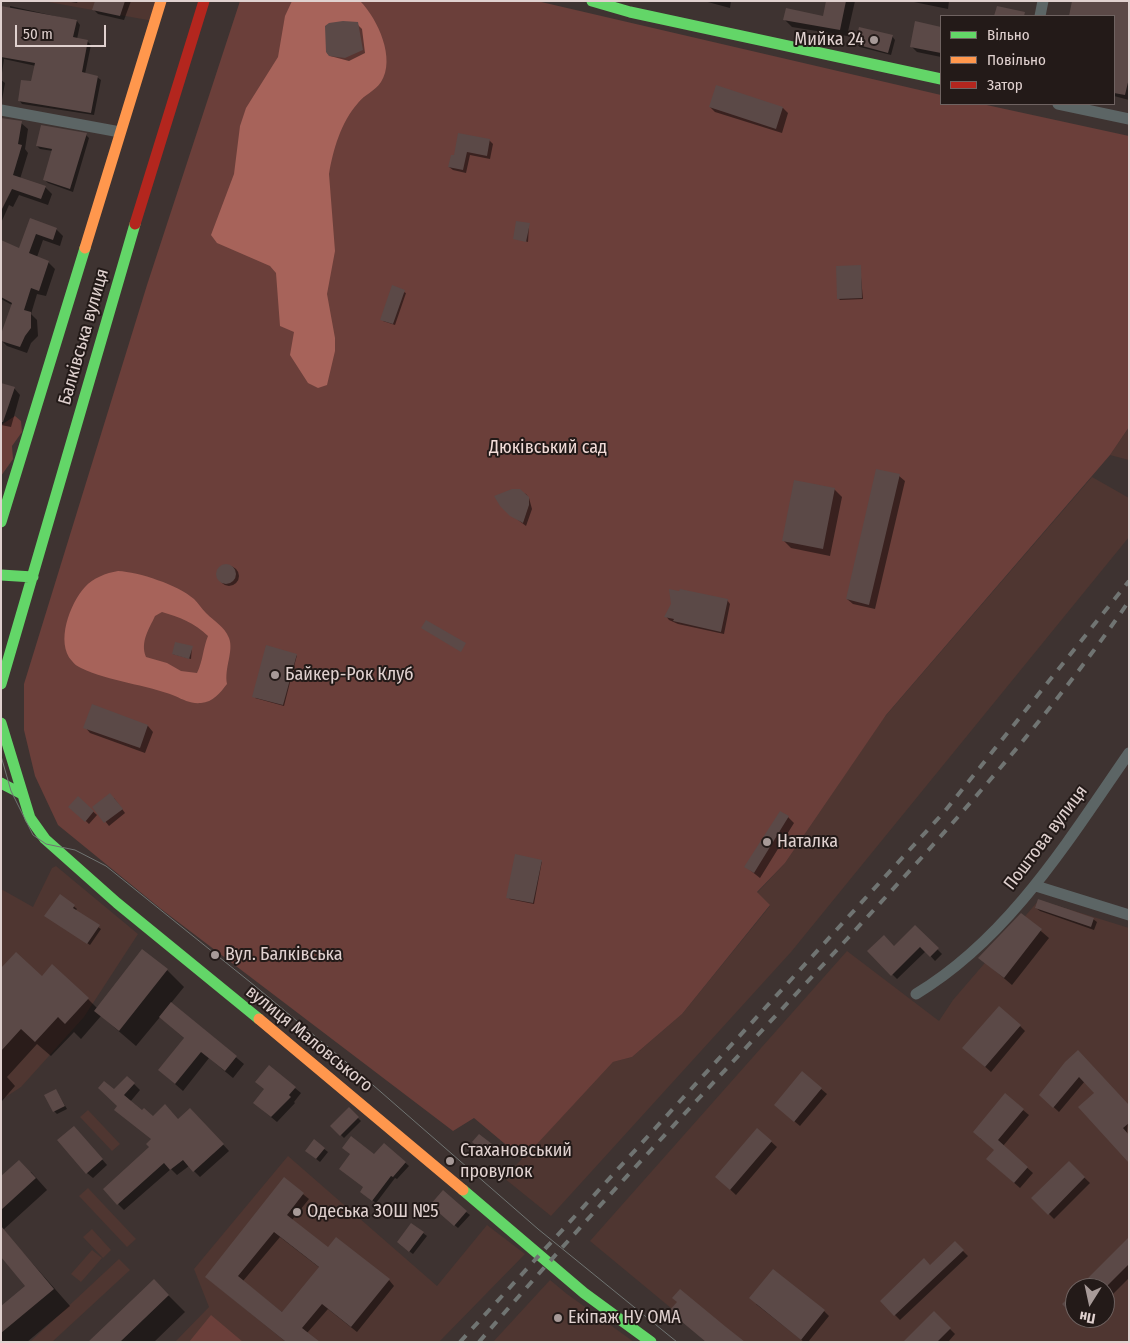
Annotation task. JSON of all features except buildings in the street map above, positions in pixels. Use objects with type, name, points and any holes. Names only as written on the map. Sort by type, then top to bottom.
[{"type":"main road","name":"Балківська вулиця","points":[[1,522],[161,1]]},
{"type":"main road","name":"Балківська вулиця","points":[[1,684],[164,125],[204,1]]},
{"type":"main road","points":[[592,1],[630,12],[940,79]]},
{"type":"main road","points":[[1,575],[33,577]]},
{"type":"main road","name":"вулиця Маловського","points":[[1,723],[30,818],[39,832],[117,904],[338,1084],[584,1293],[651,1342]]},
{"type":"main road","points":[[1,783],[22,794]]},
{"type":"street","points":[[1040,15],[1043,1]]},
{"type":"street","points":[[1062,105],[1129,120]]},
{"type":"street","points":[[1,110],[120,132]]},
{"type":"street","name":"Поштова вулиця","points":[[916,994],[956,968],[1036,886],[1129,754]]},
{"type":"street","points":[[1036,886],[1129,916]]},
{"type":"shaded area","points":[[43,1],[159,1],[153,21]]},
{"type":"shaded area","points":[[292,1],[360,1],[379,28],[386,51],[387,62],[381,82],[360,100],[342,127],[335,146],[329,174],[335,251],[327,294],[335,338],[335,351],[327,385],[318,388],[308,383],[290,355],[294,332],[280,326],[276,273],[270,266],[217,243],[211,235],[234,174],[240,126],[246,108],[278,57],[285,16]]},
{"type":"shaded area","points":[[1129,427],[1129,460],[1110,455]]},
{"type":"shaded area","points":[[1092,477],[1129,498],[1129,537],[791,952],[551,1216],[504,1178],[613,1062],[632,1057],[682,1014],[770,906],[757,893],[785,863],[882,720]]},
{"type":"shaded area","points":[[113,572],[136,574],[158,580],[178,589],[194,599],[225,630],[229,638],[230,654],[226,678],[227,684],[222,691],[209,701],[191,702],[164,692],[92,673],[73,662],[67,653],[65,634],[66,623],[74,603],[88,584],[100,576]],"holes":[[[162,612],[181,618],[208,636],[197,673],[181,671],[167,663],[146,657],[144,646],[148,631],[155,616]]]},
{"type":"shaded area","points":[[56,866],[138,934],[84,1017],[21,1087],[1,1100],[1,889],[33,907],[52,868]]},
{"type":"shaded area","points":[[1039,900],[1129,928],[1129,1342],[712,1342],[590,1241],[847,951],[939,1021],[953,1000]]},
{"type":"shaded area","points":[[88,1110],[120,1144],[112,1151],[80,1117]]},
{"type":"shaded area","name":"Одеська ЗОШ №5","points":[[288,1156],[437,1286],[487,1225],[525,1254],[439,1342],[175,1342],[209,1307],[194,1269]]},
{"type":"shaded area","points":[[88,1188],[136,1239],[127,1247],[79,1196]]},
{"type":"shaded area","points":[[92,1229],[111,1250],[103,1258],[83,1237]]},
{"type":"shaded area","points":[[92,1250],[102,1258],[81,1282],[71,1274]]},
{"type":"shaded area","points":[[119,1259],[130,1270],[52,1342],[30,1342]]},
{"type":"shaded area","name":"Екіпаж НУ ОМА","points":[[550,1280],[567,1294],[634,1342],[493,1342]]},
{"type":"green space","name":"Дюківський сад","points":[[240,1],[537,1],[940,95],[940,105],[987,105],[1129,136],[1129,427],[1110,455],[886,715],[785,863],[757,892],[770,905],[682,1014],[632,1057],[613,1062],[523,1159],[474,1118],[453,1131],[161,909],[58,825],[35,776],[24,730],[24,684],[147,285]]},
{"type":"green space","points":[[15,416],[21,421],[22,432],[12,446],[13,459],[1,476],[1,425]]},
{"type":"green space","points":[[211,1315],[243,1342],[189,1342]]},
{"type":"tram line","points":[[1,756],[11,791],[33,835],[46,844],[75,850],[106,866],[255,986],[358,1072],[538,1229],[677,1342]]},
{"type":"railway","points":[[460,1342],[945,811],[1129,581]]},
{"type":"railway","points":[[479,1342],[615,1189],[958,817],[1064,690],[1129,601]]},
{"type":"traffic: fast","points":[[592,1],[630,12],[940,79]]},
{"type":"traffic: fast","points":[[1,684],[135,224]]},
{"type":"traffic: fast","points":[[1,522],[85,248]]},
{"type":"traffic: fast","points":[[1,575],[33,577]]},
{"type":"traffic: fast","points":[[1,723],[30,818],[45,839],[117,903],[259,1019]]},
{"type":"traffic: fast","points":[[1,783],[22,794]]},
{"type":"traffic: fast","points":[[463,1190],[584,1293],[651,1342]]},
{"type":"traffic: slow","points":[[85,248],[161,1]]},
{"type":"traffic: slow","points":[[259,1019],[463,1190]]},
{"type":"traffic: jam","points":[[135,224],[204,1]]},
{"type":"place","name":"Мийка 24","points":[[874,40]]},
{"type":"place","name":"Байкер-Рок Клуб","points":[[275,675]]},
{"type":"place","name":"Наталка","points":[[767,842]]},
{"type":"place","name":"Вул. Балківська","points":[[215,955]]},
{"type":"place","name":"Стахановський провулок","points":[[450,1161]]},
{"type":"place","name":"Одеська ЗОШ №5","points":[[297,1212]]},
{"type":"place","name":"Екіпаж НУ ОМА","points":[[558,1318]]}]
